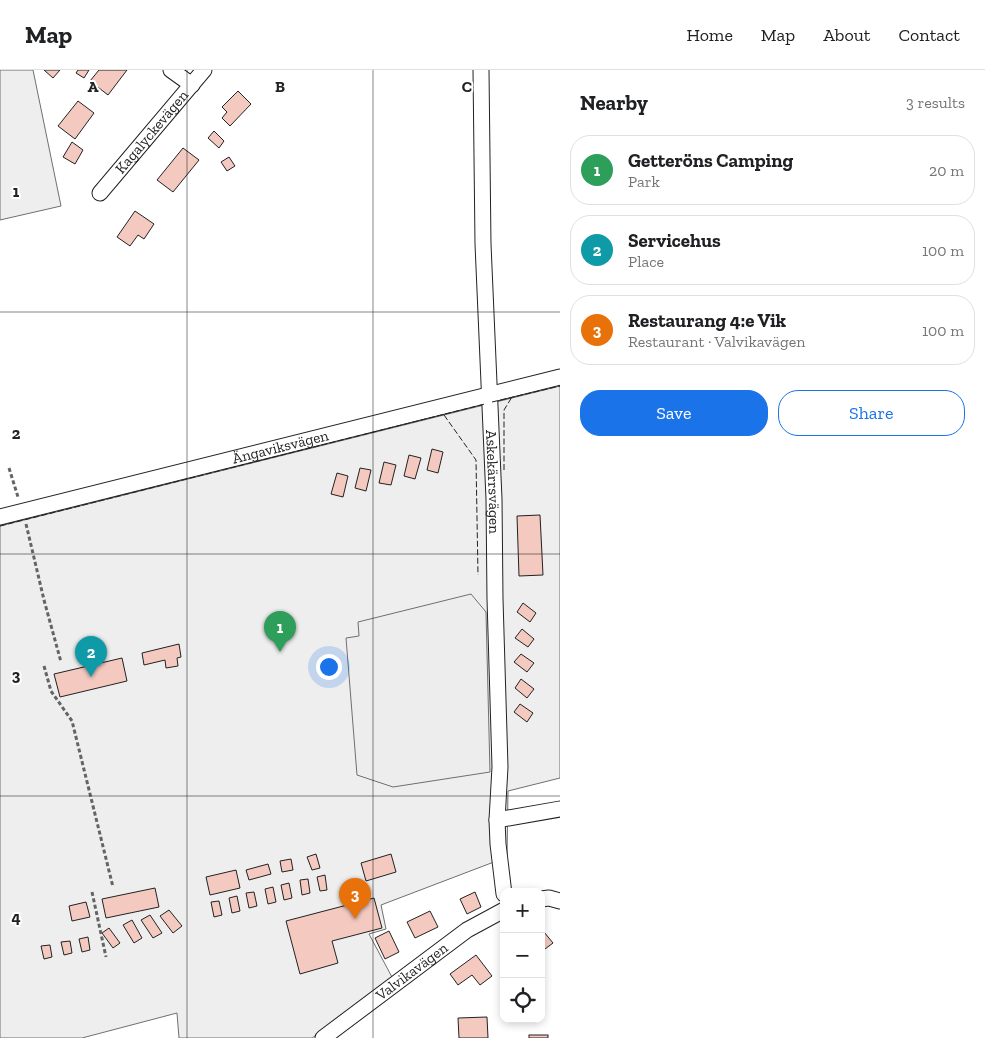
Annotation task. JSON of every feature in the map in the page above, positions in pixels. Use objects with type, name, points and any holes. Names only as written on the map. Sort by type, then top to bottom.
[{"type":"street","points":[[172,70],[192,85]]},
{"type":"street","name":"Kagalyckevägen","points":[[100,193],[204,70]]},
{"type":"street","name":"Askekärrsvägen","points":[[481,70],[483,244],[494,499],[500,767],[497,820],[503,888]]},
{"type":"street","name":"Ängaviksvägen","points":[[0,517],[489,393],[560,377]]},
{"type":"street","points":[[497,820],[560,809]]},
{"type":"street","points":[[545,899],[549,898],[560,901]]},
{"type":"street","name":"Valvikavägen","points":[[323,1038],[467,930],[500,912]]},
{"type":"path","points":[[9,468],[23,512],[61,662]]},
{"type":"path","points":[[44,666],[51,691],[72,721],[113,887]]},
{"type":"path","points":[[92,892],[106,957]]},
{"type":"shaded area","points":[[0,70],[33,70],[61,206],[0,220]]},
{"type":"shaded area","points":[[560,386],[560,778],[508,791],[507,857],[381,905],[386,929],[369,934],[393,979],[312,1038],[179,1038],[177,1013],[82,1038],[0,1038],[0,526]]},
{"type":"shaded area","points":[[471,594],[486,612],[490,772],[393,787],[357,775],[346,638],[359,636],[358,622]]},
{"type":"building","points":[[44,70],[60,70],[53,78]]},
{"type":"building","points":[[78,70],[89,70],[84,78],[76,73]]},
{"type":"building","points":[[99,70],[127,70],[108,95],[90,81]]},
{"type":"building","points":[[238,91],[251,104],[230,126],[222,118],[227,112],[222,107]]},
{"type":"building","points":[[78,101],[94,113],[75,139],[58,126]]},
{"type":"building","points":[[214,131],[224,141],[219,148],[208,138]]},
{"type":"building","points":[[72,142],[83,150],[75,164],[63,157]]},
{"type":"building","points":[[183,148],[199,160],[173,192],[157,180]]},
{"type":"building","points":[[229,157],[235,166],[227,171],[221,162]]},
{"type":"building","points":[[135,211],[154,224],[144,239],[138,235],[130,246],[117,237]]},
{"type":"building","points":[[432,449],[443,452],[438,473],[427,470]]},
{"type":"building","points":[[409,455],[421,458],[415,479],[404,476]]},
{"type":"building","points":[[384,462],[396,465],[391,485],[379,483]]},
{"type":"building","points":[[360,468],[371,470],[366,491],[355,488]]},
{"type":"building","points":[[337,473],[348,476],[343,497],[331,494]]},
{"type":"building","points":[[540,515],[543,575],[519,576],[517,516]]},
{"type":"building","points":[[523,603],[536,613],[530,622],[517,612]]},
{"type":"building","points":[[522,629],[534,639],[528,647],[515,638]]},
{"type":"building","points":[[179,644],[181,657],[177,658],[178,666],[166,668],[165,660],[144,665],[142,653]]},
{"type":"building","points":[[521,654],[534,663],[527,672],[514,662]]},
{"type":"building","points":[[122,658],[127,681],[60,697],[54,674]]},
{"type":"building","points":[[521,679],[534,689],[527,698],[515,688]]},
{"type":"building","points":[[520,704],[533,713],[527,722],[514,712]]},
{"type":"building","points":[[316,854],[320,868],[312,870],[307,857]]},
{"type":"building","points":[[391,854],[396,872],[366,881],[361,863]]},
{"type":"building","points":[[291,859],[293,870],[282,872],[280,861]]},
{"type":"building","points":[[268,864],[271,874],[249,880],[246,870]]},
{"type":"building","points":[[236,870],[240,888],[210,895],[206,877]]},
{"type":"building","points":[[325,875],[327,890],[320,891],[317,877]]},
{"type":"building","points":[[308,879],[310,893],[302,895],[300,880]]},
{"type":"building","points":[[289,883],[292,898],[284,900],[281,885]]},
{"type":"building","points":[[273,887],[276,902],[268,904],[265,889]]},
{"type":"building","points":[[155,888],[159,907],[106,918],[102,899]]},
{"type":"building","points":[[254,892],[257,906],[249,908],[246,893]]},
{"type":"building","points":[[475,892],[481,907],[467,914],[460,899]]},
{"type":"building","points":[[237,896],[240,911],[232,913],[229,898]]},
{"type":"building","points":[[374,898],[382,928],[332,941],[338,963],[300,974],[286,921]]},
{"type":"building","points":[[219,901],[222,915],[214,917],[211,902]]},
{"type":"building","points":[[86,902],[90,917],[72,921],[69,906]]},
{"type":"building","points":[[169,910],[182,926],[173,933],[160,916]]},
{"type":"building","points":[[430,911],[438,927],[415,938],[407,922]]},
{"type":"building","points":[[150,915],[162,933],[153,938],[141,920]]},
{"type":"building","points":[[132,920],[142,938],[134,943],[123,925]]},
{"type":"building","points":[[109,928],[120,943],[113,948],[102,933]]},
{"type":"building","points":[[389,931],[399,952],[385,959],[375,938]]},
{"type":"building","points":[[545,933],[553,943],[545,949]]},
{"type":"building","points":[[88,937],[90,950],[82,952],[79,939]]},
{"type":"building","points":[[70,941],[72,953],[64,955],[61,942]]},
{"type":"building","points":[[50,945],[52,957],[44,959],[41,946]]},
{"type":"building","points":[[476,955],[492,976],[480,985],[472,975],[458,985],[450,974]]},
{"type":"building","points":[[487,1017],[488,1038],[459,1038],[458,1018]]},
{"type":"building","points":[[529,1035],[548,1035],[548,1038],[529,1038]]},
{"type":"fence","points":[[492,402],[560,386]]},
{"type":"fence","points":[[504,470],[504,410],[512,397]]},
{"type":"fence","points":[[0,526],[485,404]]},
{"type":"fence","points":[[444,415],[476,460],[478,575]]},
{"type":"place","name":"Getteröns Camping","points":[[280,652]]},
{"type":"place","name":"Servicehus","points":[[91,677]]},
{"type":"place","name":"Restaurang 4:e Vik","points":[[355,919]]}]
